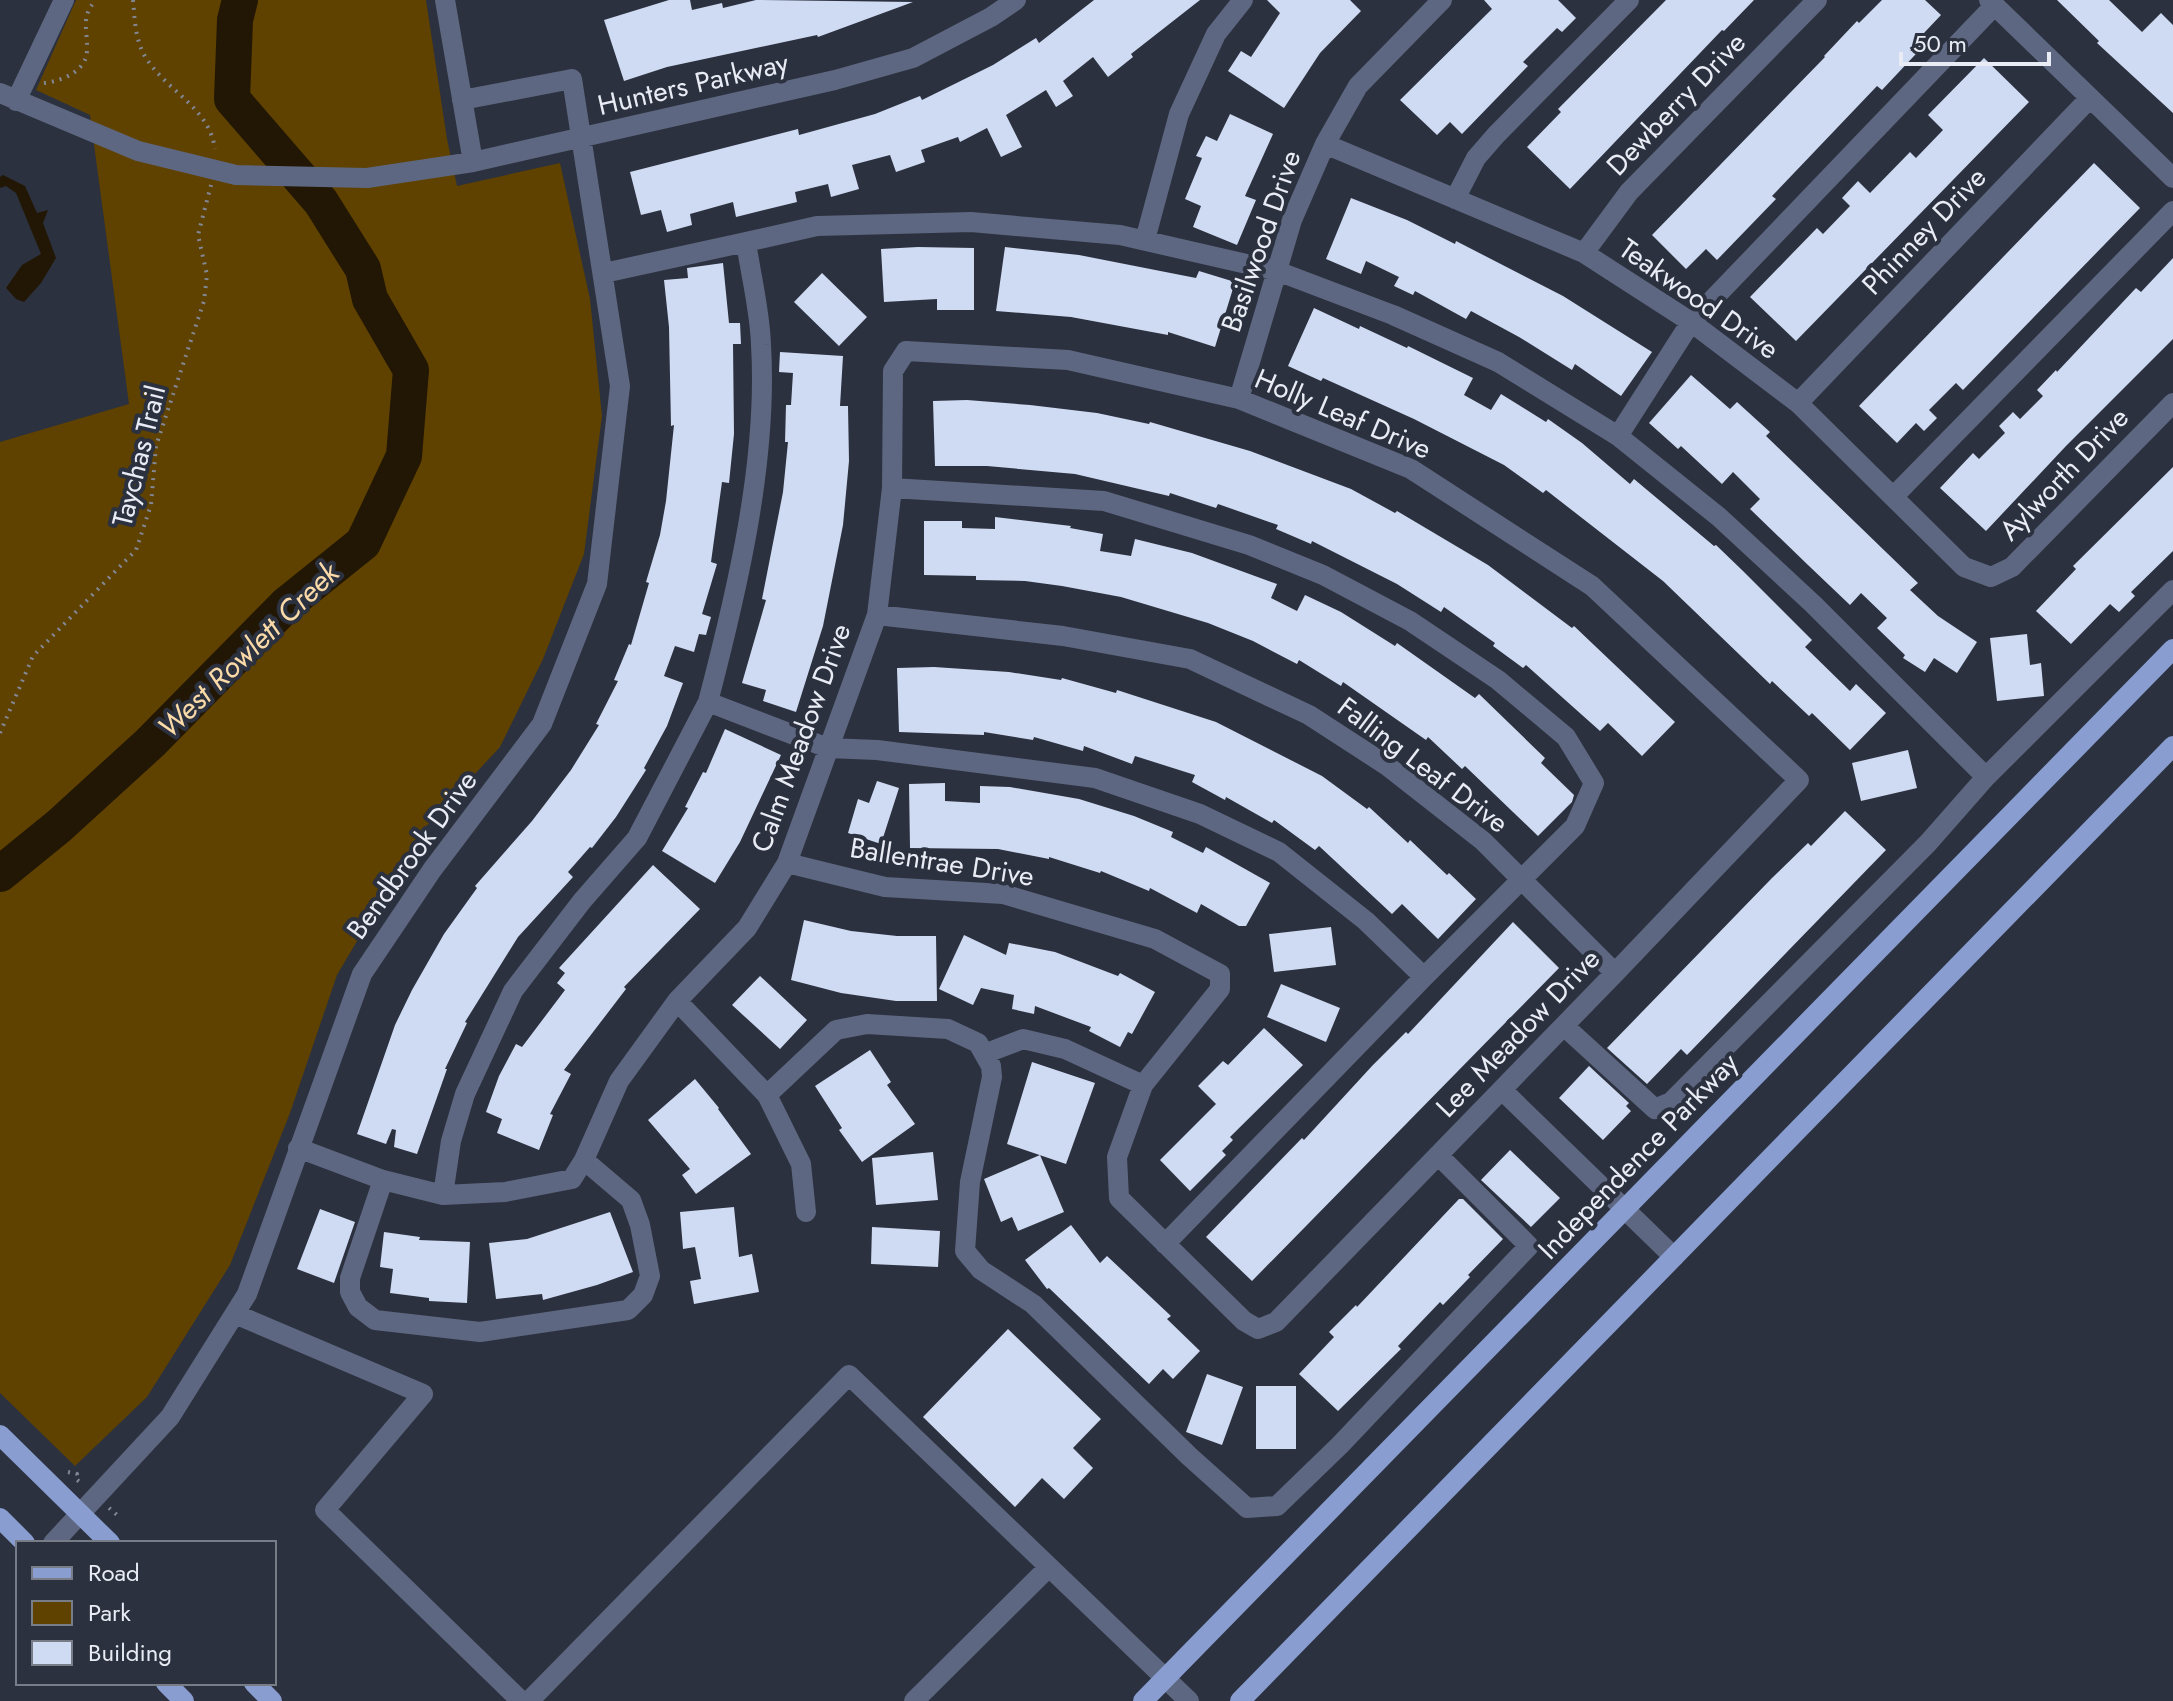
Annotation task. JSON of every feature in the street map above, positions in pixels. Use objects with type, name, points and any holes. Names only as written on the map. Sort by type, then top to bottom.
[{"type":"main road","name":"Independence Parkway","points":[[1143,1701],[2173,649]]},
{"type":"main road","points":[[1240,1701],[2173,746]]},
{"type":"main road","points":[[0,1435],[108,1541]]},
{"type":"main road","points":[[0,1518],[23,1541]]},
{"type":"main road","points":[[168,1685],[184,1701]]},
{"type":"main road","points":[[256,1685],[272,1701]]},
{"type":"street","points":[[8,97],[29,75],[64,0]]},
{"type":"street","points":[[445,0],[473,162]]},
{"type":"street","name":"Hunters Parkway","points":[[8,97],[138,151],[236,175],[367,178],[473,162],[835,80],[913,58],[991,17],[1016,0]]},
{"type":"street","points":[[1145,240],[1179,114],[1216,34],[1243,0]]},
{"type":"street","name":"Basilwood Drive","points":[[1239,399],[1292,220],[1325,144],[1358,86],[1442,0]]},
{"type":"street","points":[[1455,199],[1476,158],[1496,135],[1629,0]]},
{"type":"street","name":"Dewberry Drive","points":[[1584,253],[1629,192],[1817,0]]},
{"type":"street","points":[[1618,436],[1691,322],[1992,3],[2173,178]]},
{"type":"street","name":"Bendbrook Drive","points":[[55,1541],[170,1417],[247,1294],[362,974],[432,870],[542,724],[597,584],[620,386],[572,79],[462,100]]},
{"type":"street","name":"Phinney Drive","points":[[1798,403],[2090,98]]},
{"type":"street","name":"Teakwood Drive","points":[[1325,144],[1584,253],[1691,322],[1798,403],[1964,567],[1991,577]]},
{"type":"street","points":[[1894,496],[2173,211]]},
{"type":"street","points":[[604,273],[817,226],[971,222],[1120,235],[1277,271],[1393,315],[1498,362],[1618,436],[1743,539],[1813,604],[1986,777]]},
{"type":"street","points":[[298,1148],[383,1180],[443,1195],[451,1141],[465,1094],[513,991],[582,901],[637,838],[708,702],[732,610],[758,455],[761,345],[746,242]]},
{"type":"street","name":"Holly Leaf Drive","points":[[906,351],[1068,360],[1239,399],[1411,469],[1592,586],[1799,780]]},
{"type":"street","name":"Calm Meadow Drive","points":[[443,1195],[505,1192],[572,1179],[584,1160],[619,1081],[677,1001],[747,928],[787,863],[877,615],[892,488],[893,371],[906,351]]},
{"type":"street","name":"Aylworth Drive","points":[[1991,577],[2012,567],[2173,403]]},
{"type":"street","points":[[892,488],[1104,501],[1249,545],[1323,575],[1410,621],[1498,680],[1566,737],[1594,783],[1575,826],[1165,1244],[1119,1198],[1117,1157],[1143,1085],[1065,1049],[1023,1039],[984,1054]]},
{"type":"street","points":[[1564,1026],[1655,1109],[1671,1102],[1928,843],[1986,777],[2173,590]]},
{"type":"street","name":"Falling Leaf Drive","points":[[877,615],[1063,636],[1190,659],[1309,715],[1386,765],[1483,841],[1615,973]]},
{"type":"street","points":[[708,702],[828,748],[877,750],[1095,778],[1200,814],[1279,852],[1366,921],[1424,977]]},
{"type":"street","name":"Lee Meadow Drive","points":[[1165,1244],[1244,1321],[1258,1329],[1276,1322],[1799,780]]},
{"type":"street","name":"Ballentrae Drive","points":[[787,863],[885,887],[1003,894],[1155,939],[1220,974],[1220,989],[1143,1085]]},
{"type":"street","points":[[677,1001],[767,1095],[801,1164],[806,1212]]},
{"type":"street","points":[[767,1095],[836,1030],[867,1024],[948,1029],[978,1043],[991,1066],[992,1077],[970,1182],[965,1251],[981,1270],[1033,1304],[1247,1508],[1277,1506],[1340,1445],[1529,1246],[1438,1155]]},
{"type":"street","points":[[1502,1090],[1674,1257]]},
{"type":"street","points":[[383,1180],[350,1278],[350,1292],[358,1307],[375,1320],[480,1332],[628,1310],[643,1295],[650,1276],[640,1225],[631,1200],[584,1160]]},
{"type":"street","points":[[235,1314],[423,1394],[325,1510],[521,1701]]},
{"type":"street","points":[[529,1701],[849,1375],[1189,1701]]},
{"type":"street","points":[[914,1701],[1049,1567]]},
{"type":"path","points":[[29,75],[45,84],[75,72],[88,53],[85,18],[96,0]]},
{"type":"path","points":[[133,0],[137,35],[146,58],[159,75],[200,112],[213,136]]},
{"type":"path","name":"Taychas Trail","points":[[0,733],[33,656],[136,550],[151,505],[156,446],[204,301],[207,275],[198,235],[209,194]]},
{"type":"green space","points":[[76,0],[426,0],[457,186],[560,163],[590,299],[602,416],[584,554],[543,659],[500,747],[422,831],[337,975],[290,1113],[230,1265],[147,1397],[75,1466],[0,1393],[0,442],[129,404],[90,115],[36,90]]},
{"type":"shaded area","points":[[3,175],[25,186],[37,213],[48,210],[43,223],[56,258],[41,283],[24,302],[16,299],[6,288],[22,265],[41,254],[16,193],[6,186],[0,188],[0,177]]},
{"type":"building","points":[[669,0],[690,0],[692,10],[722,3],[723,8],[756,0],[913,2],[818,37],[667,67],[624,81],[604,20]]},
{"type":"building","points":[[1094,0],[1200,0],[1131,54],[1133,57],[1108,77],[1093,57],[1063,81],[1073,96],[1056,107],[1046,90],[1006,115],[1022,147],[1001,157],[987,128],[960,142],[958,137],[921,150],[925,162],[896,172],[890,155],[852,165],[859,189],[831,197],[828,184],[795,192],[797,202],[736,217],[733,202],[690,214],[692,225],[667,232],[661,210],[641,215],[630,172],[798,129],[799,135],[875,114],[920,96],[922,100],[993,65],[1036,38],[1039,43]]},
{"type":"building","points":[[1267,0],[1350,0],[1361,11],[1320,53],[1284,108],[1228,71],[1241,51],[1251,57],[1280,13]]},
{"type":"building","points":[[1484,0],[1558,0],[1576,18],[1562,32],[1557,28],[1523,62],[1528,66],[1462,134],[1450,122],[1437,135],[1400,100],[1492,9]]},
{"type":"building","points":[[1666,0],[1754,0],[1570,189],[1527,147],[1561,112],[1558,109]]},
{"type":"building","points":[[1882,0],[1925,0],[1941,15],[1924,33],[1930,39],[1882,90],[1877,86],[1772,196],[1776,199],[1717,260],[1706,249],[1686,269],[1652,235],[1857,21],[1859,23]]},
{"type":"building","points":[[2057,0],[2109,0],[2142,32],[2161,13],[2173,25],[2173,113],[2097,43],[2099,41]]},
{"type":"building","points":[[1984,58],[2029,102],[1796,341],[1750,297],[1817,228],[1823,234],[1850,206],[1842,198],[1858,181],[1870,193],[1910,152],[1916,158],[1943,130],[1928,115]]},
{"type":"building","points":[[1230,114],[1273,134],[1245,196],[1256,200],[1237,245],[1193,227],[1201,206],[1185,199],[1202,158],[1196,156],[1206,136],[1217,141]]},
{"type":"building","points":[[2094,163],[2140,208],[1963,390],[1956,383],[1929,410],[1937,418],[1924,431],[1916,423],[1897,443],[1859,406]]},
{"type":"building","points":[[1351,198],[1407,220],[1455,244],[1456,241],[1563,296],[1652,352],[1621,396],[1575,364],[1572,370],[1471,311],[1466,319],[1415,291],[1413,295],[1394,286],[1399,277],[1366,261],[1361,274],[1326,259]]},
{"type":"building","points":[[1005,247],[1079,255],[1196,278],[1199,271],[1235,282],[1215,347],[1168,332],[1168,335],[1071,317],[996,311]]},
{"type":"building","points":[[974,248],[974,310],[937,310],[937,299],[884,302],[881,249]]},
{"type":"building","points":[[2173,258],[2173,339],[1986,531],[1940,488],[1973,453],[1979,459],[2005,433],[1999,426],[2013,412],[2020,419],[2043,396],[2037,390],[2056,370],[2136,288],[2141,292]]},
{"type":"building","points":[[723,263],[729,323],[740,323],[741,344],[733,344],[734,434],[729,483],[722,482],[711,562],[717,564],[702,614],[711,617],[706,635],[699,634],[694,652],[675,646],[664,676],[683,683],[667,726],[644,768],[646,770],[616,817],[568,872],[573,877],[518,937],[465,1022],[445,1069],[417,1154],[394,1147],[396,1130],[392,1129],[386,1144],[357,1134],[395,1025],[444,934],[477,888],[475,886],[532,821],[571,770],[599,725],[596,724],[618,681],[614,680],[631,645],[649,583],[646,582],[666,501],[674,425],[671,426],[669,327],[664,280],[688,278],[687,268]]},
{"type":"building","points":[[822,273],[867,317],[839,346],[794,302]]},
{"type":"building","points":[[1314,308],[1359,329],[1360,326],[1408,346],[1473,378],[1464,395],[1491,410],[1501,394],[1546,422],[1548,419],[1630,484],[1634,479],[1716,545],[1743,571],[1812,640],[1805,647],[1850,691],[1856,684],[1886,713],[1850,750],[1812,713],[1809,716],[1772,681],[1770,684],[1663,581],[1546,490],[1543,493],[1504,465],[1414,419],[1323,378],[1321,381],[1288,366]]},
{"type":"building","points":[[780,352],[843,356],[840,406],[848,406],[849,461],[843,525],[823,626],[796,712],[763,701],[766,690],[742,683],[766,600],[762,599],[783,492],[788,442],[785,442],[786,405],[791,405],[793,373],[779,372]]},
{"type":"building","points":[[1691,375],[1730,409],[1737,402],[1770,432],[1766,436],[1918,583],[1910,590],[1938,616],[1977,642],[1957,673],[1934,658],[1925,672],[1903,658],[1905,655],[1877,628],[1887,618],[1861,593],[1850,605],[1750,509],[1760,499],[1733,472],[1722,484],[1681,446],[1678,449],[1649,423]]},
{"type":"building","points":[[967,400],[1097,413],[1150,422],[1250,451],[1351,489],[1395,513],[1397,511],[1488,565],[1572,628],[1574,626],[1675,722],[1642,756],[1608,723],[1600,731],[1526,665],[1523,668],[1493,646],[1495,643],[1444,607],[1441,612],[1397,584],[1312,541],[1311,544],[1276,529],[1278,525],[1218,504],[1216,508],[1170,493],[1169,496],[1075,474],[987,466],[935,466],[933,401]]},
{"type":"building","points":[[2173,467],[2173,551],[2131,592],[2135,596],[2119,612],[2110,604],[2071,644],[2036,611],[2076,569],[2073,566]]},
{"type":"building","points":[[995,517],[1071,526],[1103,534],[1100,551],[1131,556],[1135,539],[1192,553],[1277,584],[1271,598],[1297,611],[1305,595],[1341,612],[1395,646],[1397,643],[1475,698],[1479,694],[1545,758],[1541,763],[1574,795],[1572,802],[1538,836],[1465,766],[1462,769],[1428,737],[1426,740],[1343,682],[1341,686],[1299,660],[1297,664],[1253,641],[1208,623],[1121,597],[1062,586],[1025,581],[976,580],[976,576],[924,575],[924,521],[962,521],[962,528],[995,529]]},
{"type":"building","points":[[2027,634],[2030,665],[2041,663],[2044,696],[1997,701],[1990,638]]},
{"type":"building","points":[[934,667],[1062,678],[1116,693],[1117,690],[1216,722],[1322,776],[1367,809],[1369,807],[1476,899],[1438,939],[1402,904],[1392,914],[1319,846],[1315,850],[1274,820],[1272,823],[1192,782],[1195,775],[1135,756],[1132,764],[1084,746],[1083,751],[1034,737],[1033,740],[984,732],[984,735],[899,732],[897,668]]},
{"type":"building","points":[[725,729],[781,755],[740,842],[715,883],[662,851],[688,808],[685,807],[703,772],[706,773]]},
{"type":"building","points":[[1908,750],[1917,788],[1861,801],[1852,763]]},
{"type":"building","points":[[877,781],[899,788],[881,844],[848,833],[858,799],[869,803]]},
{"type":"building","points":[[945,783],[945,801],[980,803],[980,786],[1010,787],[1079,799],[1173,832],[1171,837],[1203,853],[1206,847],[1270,883],[1246,926],[1239,926],[1201,904],[1197,913],[1150,888],[1149,891],[1101,871],[1049,857],[998,849],[910,848],[909,784]]},
{"type":"building","points":[[1845,811],[1886,850],[1687,1055],[1681,1049],[1647,1084],[1607,1048],[1772,878],[1808,843],[1811,846]]},
{"type":"building","points":[[653,865],[700,909],[624,987],[626,989],[564,1070],[571,1074],[550,1114],[553,1115],[539,1150],[497,1133],[502,1119],[486,1112],[499,1076],[516,1044],[522,1047],[565,990],[557,983],[565,973],[559,968]]},
{"type":"building","points":[[804,920],[851,931],[936,936],[937,1001],[896,1001],[841,993],[791,980]]},
{"type":"building","points":[[1513,922],[1559,968],[1252,1281],[1206,1237],[1302,1138],[1304,1140],[1372,1066],[1406,1032],[1408,1034]]},
{"type":"building","points":[[1331,927],[1336,965],[1274,972],[1269,934]]},
{"type":"building","points":[[964,935],[1006,955],[1009,943],[1055,952],[1118,976],[1120,973],[1155,992],[1132,1034],[1128,1032],[1120,1047],[1089,1031],[1091,1027],[1035,1006],[1034,1014],[1012,1009],[1014,995],[981,988],[973,1005],[939,989]]},
{"type":"building","points":[[760,976],[807,1020],[780,1049],[732,1005]]},
{"type":"building","points":[[1281,984],[1340,1008],[1326,1042],[1267,1017]]},
{"type":"building","points":[[1264,1028],[1303,1065],[1230,1137],[1233,1140],[1222,1151],[1226,1155],[1190,1191],[1160,1160],[1216,1104],[1198,1086],[1223,1061],[1228,1065]]},
{"type":"building","points":[[870,1050],[891,1082],[887,1085],[915,1124],[862,1162],[839,1130],[842,1128],[815,1086]]},
{"type":"building","points":[[1032,1062],[1095,1083],[1066,1164],[1007,1144]]},
{"type":"building","points":[[1589,1066],[1629,1103],[1626,1106],[1631,1111],[1603,1140],[1559,1098]]},
{"type":"building","points":[[695,1079],[751,1154],[696,1194],[682,1175],[690,1169],[648,1120]]},
{"type":"building","points":[[1510,1150],[1560,1198],[1531,1227],[1481,1180]]},
{"type":"building","points":[[933,1152],[938,1200],[876,1205],[872,1158]]},
{"type":"building","points":[[1040,1155],[1064,1212],[1018,1231],[1012,1217],[1001,1222],[984,1179]]},
{"type":"building","points":[[1459,1199],[1463,1199],[1503,1239],[1443,1305],[1440,1302],[1398,1346],[1401,1349],[1338,1411],[1299,1374],[1334,1337],[1329,1332],[1357,1307]]},
{"type":"building","points":[[734,1207],[739,1257],[752,1254],[759,1292],[694,1304],[690,1281],[701,1279],[695,1247],[683,1249],[680,1212]]},
{"type":"building","points":[[320,1209],[355,1222],[334,1283],[297,1269]]},
{"type":"building","points":[[610,1212],[633,1272],[543,1300],[542,1294],[496,1299],[489,1243],[527,1239]]},
{"type":"building","points":[[1071,1225],[1100,1263],[1107,1256],[1171,1316],[1167,1319],[1200,1351],[1173,1379],[1163,1369],[1149,1384],[1047,1289],[1025,1260]]},
{"type":"building","points":[[872,1227],[940,1231],[938,1267],[871,1264]]},
{"type":"building","points":[[384,1232],[420,1237],[419,1240],[470,1242],[467,1303],[429,1301],[429,1298],[390,1293],[393,1269],[380,1267]]},
{"type":"building","points":[[1008,1329],[1101,1419],[1073,1448],[1093,1468],[1064,1499],[1042,1478],[1015,1507],[923,1417]]},
{"type":"building","points":[[1207,1374],[1243,1387],[1222,1445],[1186,1432]]},
{"type":"building","points":[[1256,1386],[1296,1386],[1296,1449],[1256,1449]]},
{"type":"waterway","name":"West Rowlett Creek","points":[[0,874],[59,826],[150,743],[287,604],[363,543],[404,456],[411,370],[370,299],[363,269],[321,202],[232,99],[235,20],[240,0]]}]
